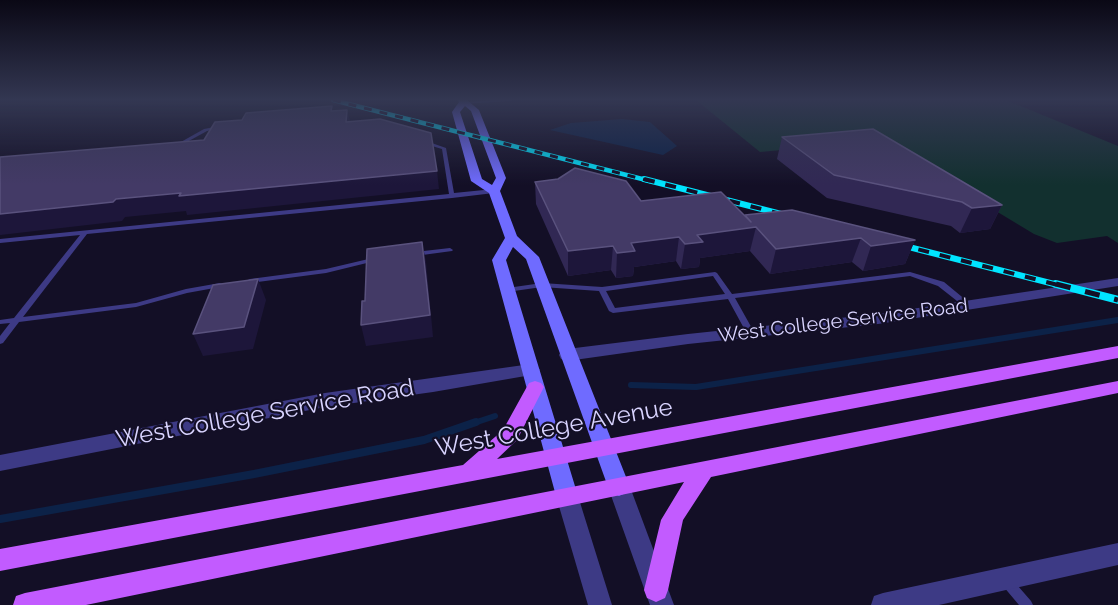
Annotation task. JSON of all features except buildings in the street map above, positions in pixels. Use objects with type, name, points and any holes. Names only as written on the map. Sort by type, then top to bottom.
[{"type":"main road","points":[[461,128],[477,181],[494,191],[511,238],[531,257],[619,487]]},
{"type":"main road","points":[[483,128],[501,178],[494,191]]},
{"type":"main road","points":[[511,238],[499,260],[567,496]]},
{"type":"main road","name":"West College Avenue","points":[[0,560],[1118,352]]},
{"type":"main road","points":[[468,473],[510,435],[533,378]]},
{"type":"main road","points":[[25,605],[1118,387]]},
{"type":"main road","points":[[659,598],[672,520],[705,469]]},
{"type":"street","name":"West College Service Road","points":[[567,355],[750,332],[878,319],[1118,282]]},
{"type":"street","name":"West College Service Road","points":[[0,463],[325,399],[433,386],[533,378]]},
{"type":"street","points":[[619,487],[659,598]]},
{"type":"street","points":[[567,496],[600,605]]},
{"type":"street","points":[[883,605],[1118,554]]},
{"type":"lane","points":[[163,152],[206,130],[220,128]]},
{"type":"lane","points":[[417,140],[444,148],[452,196]]},
{"type":"lane","points":[[0,241],[494,191]]},
{"type":"lane","points":[[0,341],[85,233]]},
{"type":"lane","points":[[409,255],[450,250]]},
{"type":"lane","points":[[239,282],[326,271],[367,260],[388,258]]},
{"type":"lane","points":[[507,290],[542,285],[602,289],[715,274],[750,332]]},
{"type":"lane","points":[[602,289],[613,311],[910,274],[941,284],[969,306]]},
{"type":"lane","points":[[0,322],[136,305],[186,291],[228,284]]},
{"type":"lane","points":[[1004,579],[1027,605]]},
{"type":"green space","points":[[731,128],[1075,128],[1118,146],[1118,243],[1107,236],[1057,243],[1034,234],[880,141],[760,152]]},
{"type":"water","points":[[657,128],[677,146],[663,155],[550,130]]},
{"type":"waterway","points":[[631,385],[696,387],[1118,320]]},
{"type":"waterway","points":[[471,424],[495,416]]},
{"type":"waterway","points":[[0,519],[254,474],[424,440],[476,422]]},
{"type":"railway","points":[[443,128],[650,181]]},
{"type":"railway","points":[[644,179],[789,216]]},
{"type":"railway","points":[[897,244],[1062,286]]},
{"type":"railway","points":[[1056,284],[1118,300]]}]
